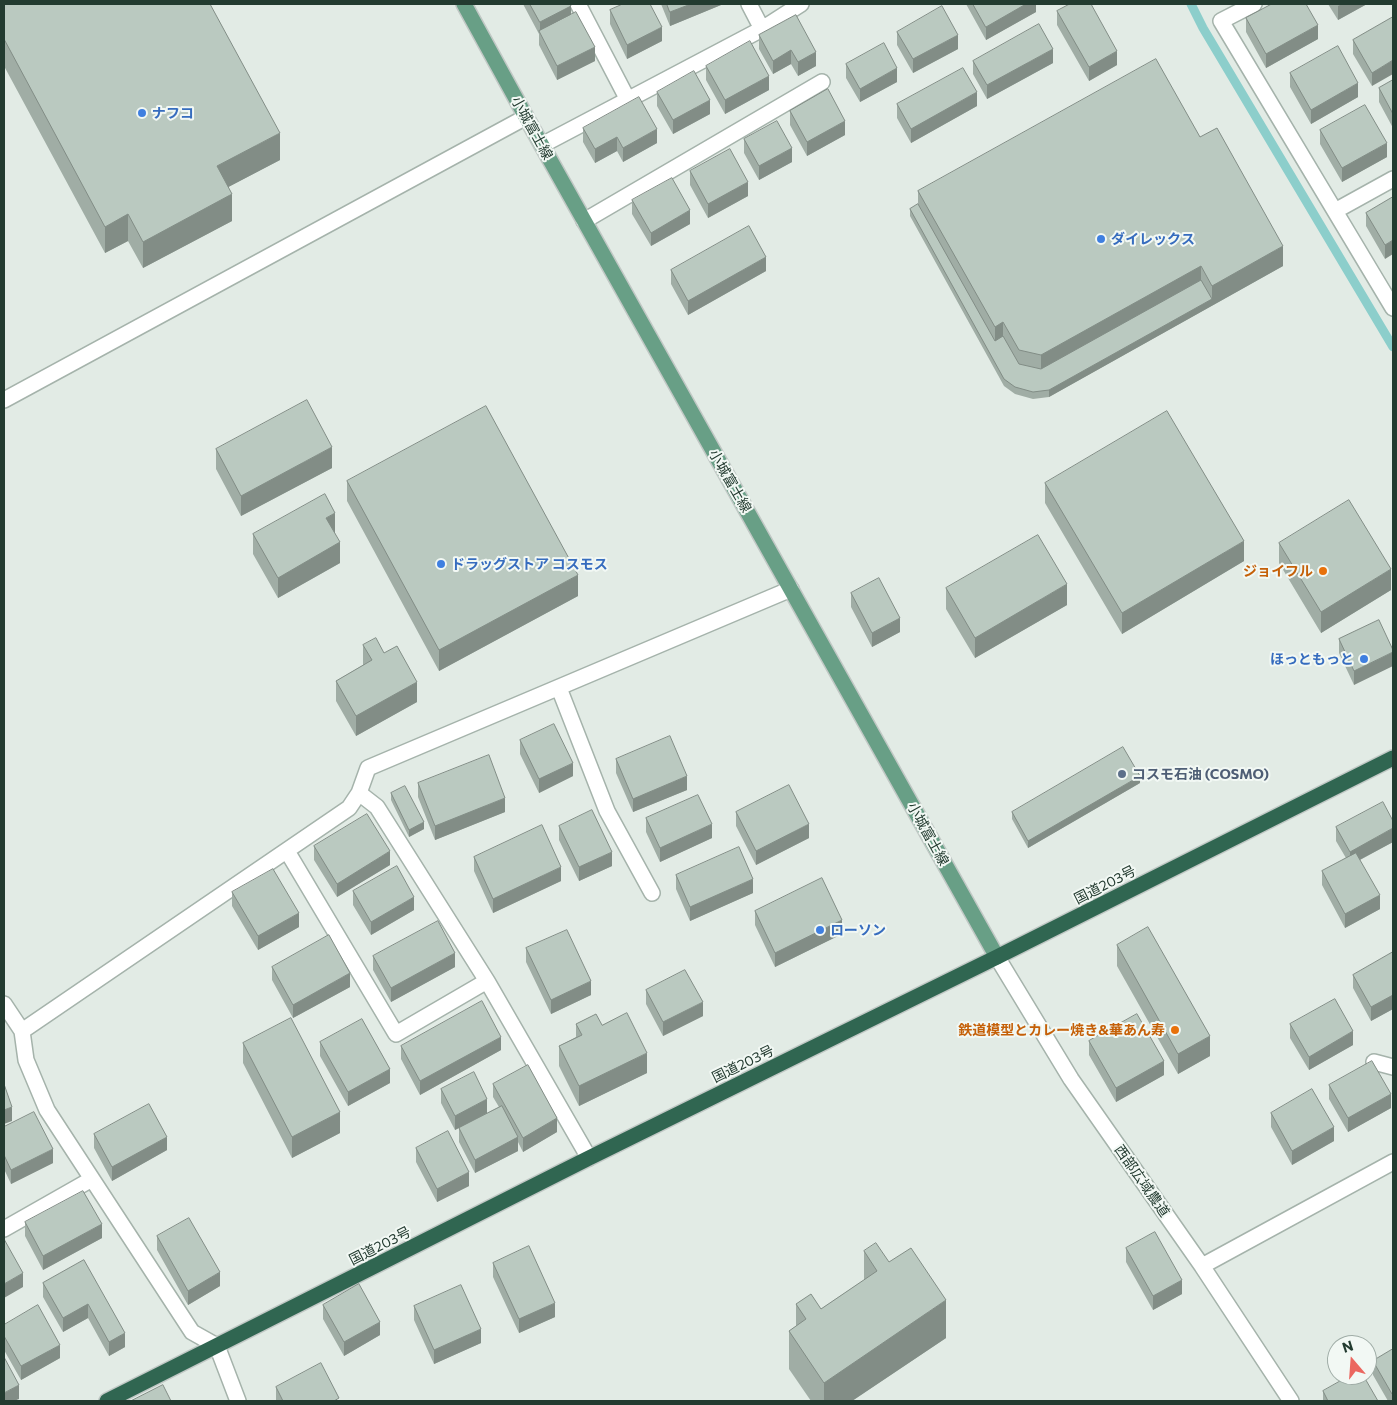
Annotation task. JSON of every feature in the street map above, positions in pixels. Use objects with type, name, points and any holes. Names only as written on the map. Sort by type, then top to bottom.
[{"type":"highway","name":"国道203号","points":[[107,1401],[589,1158],[997,957],[1393,758]]},
{"type":"main road","name":"小城富士線","points":[[464,4],[997,957]]},
{"type":"street","points":[[578,4],[628,100]]},
{"type":"street","points":[[749,4],[762,29]]},
{"type":"street","points":[[542,145],[762,29],[801,4]]},
{"type":"street","points":[[1254,4],[1221,21],[1393,308]]},
{"type":"street","points":[[584,220],[822,82]]},
{"type":"street","points":[[4,400],[526,117]]},
{"type":"street","points":[[1335,211],[1393,179]]},
{"type":"street","points":[[22,1031],[349,808],[359,793],[368,768],[791,590]]},
{"type":"street","points":[[559,688],[607,811],[652,893]]},
{"type":"street","points":[[359,793],[377,807],[486,981],[589,1158]]},
{"type":"street","points":[[287,851],[396,1034],[486,981]]},
{"type":"street","name":"西部広域農道","points":[[997,957],[1071,1079],[1202,1266],[1291,1401]]},
{"type":"street","points":[[4,1004],[22,1031],[26,1060],[47,1110],[192,1332],[217,1346],[238,1401]]},
{"type":"street","points":[[1374,1062],[1393,1066]]},
{"type":"street","points":[[1202,1266],[1393,1162]]},
{"type":"street","points":[[4,1230],[92,1179]]},
{"type":"building","name":"ナフコ","points":[[4,4],[210,4],[280,133],[217,166],[232,194],[143,242],[128,214],[105,227],[4,39]]},
{"type":"building","points":[[530,4],[570,4],[571,6],[540,22]]},
{"type":"building","points":[[623,4],[650,4],[662,27],[627,45],[610,10]]},
{"type":"building","points":[[667,4],[691,4],[670,12]]},
{"type":"building","points":[[973,4],[1026,4],[986,27]]},
{"type":"building","points":[[1070,4],[1091,4],[1117,51],[1089,67],[1057,11]]},
{"type":"building","points":[[1272,4],[1306,4],[1318,25],[1266,54],[1246,18]]},
{"type":"building","points":[[942,6],[958,35],[913,59],[897,32]]},
{"type":"building","points":[[576,12],[595,47],[557,66],[539,31]]},
{"type":"building","points":[[796,15],[816,52],[798,62],[791,50],[773,61],[759,35]]},
{"type":"building","points":[[1393,17],[1393,60],[1372,73],[1353,40]]},
{"type":"building","points":[[1039,24],[1053,49],[987,85],[973,61]]},
{"type":"building","points":[[750,41],[769,76],[725,100],[706,66]]},
{"type":"building","points":[[884,43],[897,68],[860,89],[846,64]]},
{"type":"building","points":[[1338,46],[1358,83],[1311,110],[1290,73]]},
{"type":"building","name":"ダイレックス","points":[[1156,59],[1200,137],[1217,128],[1283,246],[1212,286],[1201,266],[1041,355],[1019,350],[1003,322],[995,327],[918,191]]},
{"type":"building","points":[[963,68],[977,92],[911,129],[897,104]]},
{"type":"building","points":[[694,71],[710,100],[673,120],[657,92]]},
{"type":"building","points":[[1393,80],[1393,114],[1379,88]]},
{"type":"building","points":[[828,89],[845,121],[807,142],[790,111]]},
{"type":"building","points":[[639,97],[657,129],[623,148],[617,137],[595,149],[583,128]]},
{"type":"building","points":[[1365,105],[1387,143],[1342,168],[1320,130]]},
{"type":"building","points":[[777,121],[792,148],[759,166],[744,139]]},
{"type":"building","points":[[730,149],[748,182],[708,204],[690,171]]},
{"type":"building","points":[[672,178],[690,210],[651,233],[632,200]]},
{"type":"building","points":[[1393,197],[1393,240],[1385,245],[1366,213]]},
{"type":"building","points":[[918,204],[995,341],[1003,336],[1019,364],[1041,369],[1201,280],[1212,299],[1049,390],[1033,392],[1015,387],[1004,379],[910,209]]},
{"type":"building","points":[[749,226],[766,257],[688,301],[671,270]]},
{"type":"building","points":[[307,400],[332,447],[241,496],[216,449]]},
{"type":"building","points":[[486,406],[578,575],[439,650],[347,481]]},
{"type":"building","points":[[1167,411],[1244,541],[1122,613],[1045,483]]},
{"type":"building","points":[[325,494],[335,513],[326,518],[340,542],[278,578],[253,534]]},
{"type":"building","points":[[1349,500],[1391,569],[1321,612],[1279,543]]},
{"type":"building","points":[[1038,535],[1067,584],[975,638],[946,588]]},
{"type":"building","points":[[879,578],[900,618],[872,633],[851,593]]},
{"type":"building","points":[[1379,620],[1393,652],[1354,671],[1339,639]]},
{"type":"building","points":[[376,638],[384,653],[397,646],[417,682],[356,716],[336,681],[372,660],[363,645]]},
{"type":"building","points":[[554,724],[573,763],[539,779],[520,740]]},
{"type":"building","points":[[670,736],[687,776],[633,799],[616,759]]},
{"type":"building","points":[[1123,747],[1140,776],[1028,841],[1012,812]]},
{"type":"building","points":[[489,755],[505,798],[435,826],[418,783]]},
{"type":"building","points":[[789,785],[809,824],[756,851],[736,812]]},
{"type":"building","points":[[405,786],[424,822],[409,830],[391,793]]},
{"type":"building","points":[[698,795],[712,824],[660,848],[646,818]]},
{"type":"building","points":[[1383,802],[1393,821],[1393,828],[1350,852],[1336,827]]},
{"type":"building","points":[[592,810],[612,852],[579,867],[559,826]]},
{"type":"building","points":[[367,814],[390,851],[337,884],[314,846]]},
{"type":"building","points":[[542,825],[561,867],[493,899],[474,857]]},
{"type":"building","points":[[739,847],[753,879],[690,907],[676,875]]},
{"type":"building","points":[[1356,853],[1380,895],[1345,914],[1322,871]]},
{"type":"building","points":[[397,866],[414,897],[371,922],[353,891]]},
{"type":"building","points":[[273,869],[299,913],[258,936],[232,892]]},
{"type":"building","points":[[822,878],[842,920],[775,953],[755,911]]},
{"type":"building","points":[[438,921],[455,953],[391,988],[373,956]]},
{"type":"building","points":[[1148,927],[1210,1036],[1178,1054],[1117,945]]},
{"type":"building","points":[[567,930],[591,981],[551,1000],[526,948]]},
{"type":"building","points":[[329,935],[350,973],[293,1005],[272,967]]},
{"type":"building","points":[[1393,952],[1393,995],[1371,1007],[1353,975]]},
{"type":"building","points":[[685,970],[703,1002],[663,1022],[646,990]]},
{"type":"building","points":[[1335,999],[1353,1031],[1309,1057],[1290,1024]]},
{"type":"building","points":[[482,1001],[501,1037],[420,1081],[401,1046]]},
{"type":"building","points":[[627,1013],[647,1053],[579,1086],[559,1046],[582,1035],[576,1024],[596,1014],[602,1025]]},
{"type":"building","points":[[1137,1014],[1164,1061],[1116,1088],[1089,1041]]},
{"type":"building","points":[[291,1018],[340,1112],[292,1137],[243,1043]]},
{"type":"building","points":[[362,1019],[390,1069],[348,1092],[320,1042]]},
{"type":"building","points":[[1372,1061],[1391,1094],[1348,1118],[1329,1085]]},
{"type":"building","points":[[528,1065],[557,1118],[523,1138],[493,1084]]},
{"type":"building","points":[[474,1072],[487,1099],[455,1116],[441,1089]]},
{"type":"building","points":[[4,1084],[12,1107],[4,1110]]},
{"type":"building","points":[[1312,1089],[1334,1127],[1292,1151],[1271,1113]]},
{"type":"building","points":[[149,1104],[167,1137],[112,1167],[94,1134]]},
{"type":"building","points":[[502,1106],[518,1137],[475,1160],[459,1128]]},
{"type":"building","points":[[34,1112],[53,1149],[11,1170],[4,1155],[4,1127]]},
{"type":"building","points":[[448,1131],[469,1172],[437,1189],[416,1148]]},
{"type":"building","points":[[83,1191],[102,1224],[43,1256],[25,1222]]},
{"type":"building","points":[[189,1218],[220,1272],[188,1291],[157,1236]]},
{"type":"building","points":[[1155,1232],[1182,1280],[1153,1296],[1126,1248]]},
{"type":"building","points":[[4,1239],[23,1273],[4,1284]]},
{"type":"building","points":[[876,1243],[889,1262],[911,1248],[946,1300],[824,1383],[789,1331],[806,1319],[796,1304],[811,1294],[821,1309],[877,1271],[864,1251]]},
{"type":"building","points":[[529,1246],[555,1303],[519,1319],[493,1263]]},
{"type":"building","points":[[84,1260],[125,1333],[109,1342],[88,1304],[63,1318],[43,1283]]},
{"type":"building","points":[[359,1284],[380,1322],[344,1342],[323,1305]]},
{"type":"building","points":[[461,1285],[481,1329],[434,1350],[414,1306]]},
{"type":"building","points":[[38,1305],[60,1345],[21,1366],[4,1336],[4,1325]]},
{"type":"building","points":[[1393,1349],[1392,1394],[1377,1368],[1377,1359]]},
{"type":"building","points":[[4,1357],[19,1385],[4,1393]]},
{"type":"building","points":[[321,1363],[339,1398],[334,1401],[283,1401],[276,1387]]},
{"type":"building","points":[[163,1385],[171,1401],[131,1401]]},
{"type":"building","points":[[1334,1385],[1369,1385],[1378,1401],[1328,1401],[1323,1391]]},
{"type":"waterway","points":[[1191,4],[1203,28],[1393,347]]},
{"type":"place","name":"ナフコ","points":[[142,113]]},
{"type":"place","name":"ダイレックス","points":[[1101,239]]},
{"type":"place","name":"ドラッグストア コスモス","points":[[441,564]]},
{"type":"place","name":"ジョイフル","points":[[1323,571]]},
{"type":"place","name":"ほっともっと","points":[[1364,659]]},
{"type":"place","name":"コスモ石油 (COSMO)","points":[[1122,774]]},
{"type":"place","name":"ローソン","points":[[820,930]]},
{"type":"place","name":"鉄道模型とカレー焼き&華あん寿","points":[[1175,1030]]}]
